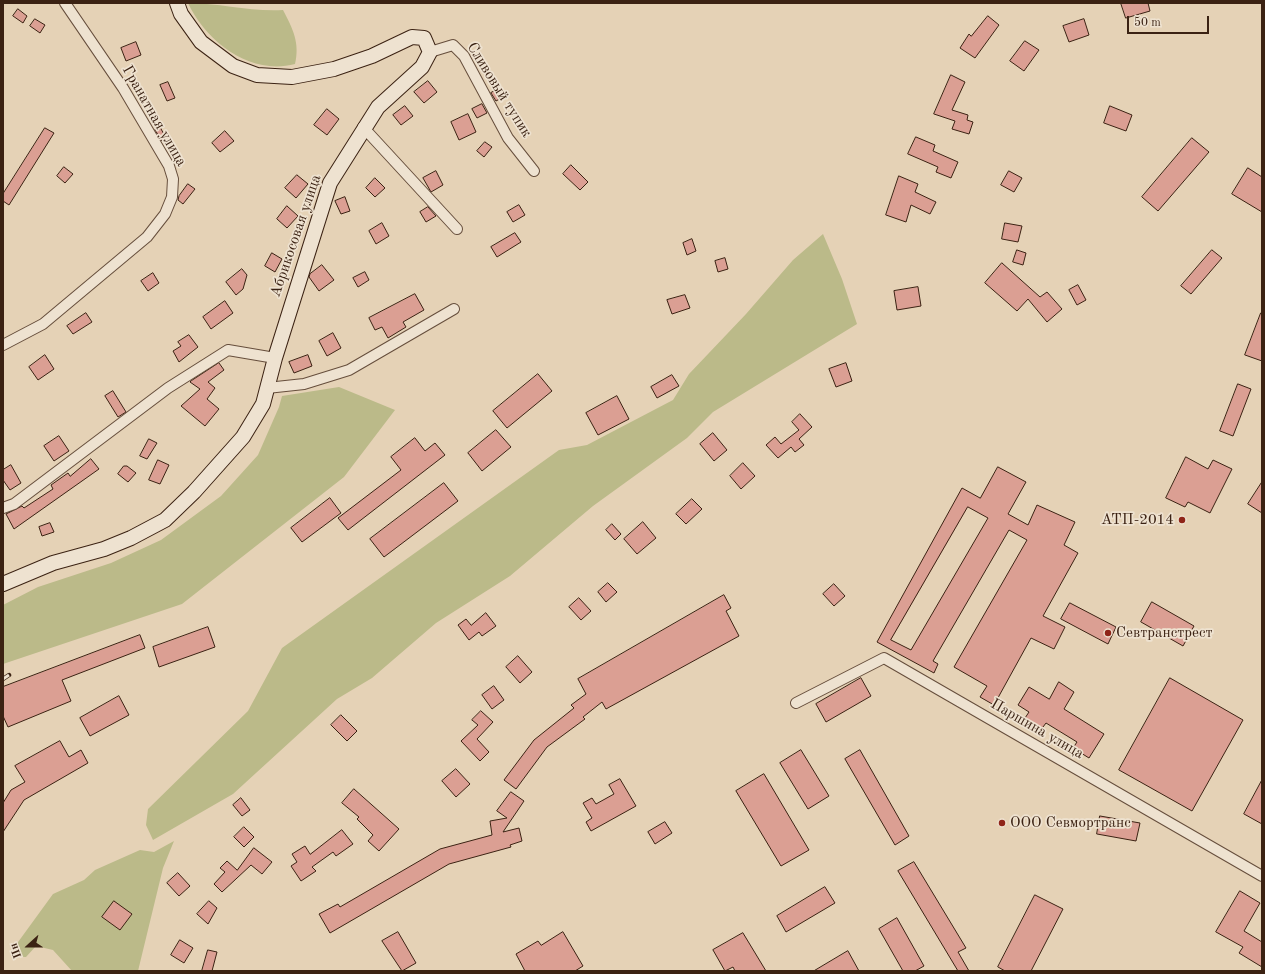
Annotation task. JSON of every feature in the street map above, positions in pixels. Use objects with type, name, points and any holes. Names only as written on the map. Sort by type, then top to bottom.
[{"type":"main road","points":[[177,3],[181,14],[201,42],[233,66],[257,75],[292,77],[334,69],[372,56],[412,37],[424,38],[430,52]]},
{"type":"main road","name":"Абрикосовая улица","points":[[3,584],[53,563],[104,549],[131,538],[165,520],[194,492],[244,437],[263,404],[275,358],[330,182],[363,127],[378,106],[422,67],[430,52]]},
{"type":"street","name":"Гранатная улица","points":[[3,345],[44,324],[147,237],[165,214],[172,197],[173,180],[169,166],[123,88],[65,3]]},
{"type":"street","name":"Сливовый тупик","points":[[430,52],[453,45],[464,56],[505,132],[534,171]]},
{"type":"street","points":[[363,127],[457,229]]},
{"type":"street","points":[[267,388],[304,384],[349,370],[454,310]]},
{"type":"street","points":[[3,508],[14,504],[168,388],[228,350],[275,358]]},
{"type":"street","name":"Паршина улица","points":[[796,703],[884,658],[1262,876]]},
{"type":"shaded area","points":[[188,3],[212,4],[259,10],[283,10],[295,36],[297,49],[295,64],[279,66],[262,65],[232,53],[218,43],[206,31]]},
{"type":"shaded area","points":[[823,234],[842,279],[857,324],[713,412],[687,438],[593,506],[510,576],[436,623],[372,678],[337,699],[233,794],[153,840],[146,825],[148,809],[248,711],[282,648],[559,450],[587,445],[673,400],[689,374],[746,314],[793,260]]},
{"type":"shaded area","points":[[339,387],[395,410],[344,477],[182,604],[3,664],[3,605],[38,587],[111,563],[161,540],[221,496],[258,455],[279,407],[282,396]]},
{"type":"shaded area","points":[[174,841],[163,868],[138,971],[72,971],[53,950],[36,946],[26,957],[15,957],[13,949],[53,894],[84,880],[95,870],[140,850],[154,852]]},
{"type":"building","points":[[1121,3],[1148,3],[1150,11],[1126,18]]},
{"type":"building","points":[[18,9],[27,16],[23,23],[13,16]]},
{"type":"building","points":[[988,16],[999,25],[975,58],[960,48],[969,34],[971,36]]},
{"type":"building","points":[[35,19],[45,25],[40,33],[30,26]]},
{"type":"building","points":[[1084,19],[1089,35],[1069,42],[1063,26]]},
{"type":"building","points":[[1025,41],[1039,50],[1024,71],[1010,61]]},
{"type":"building","points":[[136,42],[141,55],[126,61],[121,48]]},
{"type":"building","points":[[951,75],[965,82],[952,110],[968,115],[967,120],[973,122],[969,134],[952,129],[955,121],[934,114]]},
{"type":"building","points":[[428,81],[437,92],[424,103],[414,92]]},
{"type":"building","points":[[168,82],[175,98],[167,101],[160,85]]},
{"type":"building","points":[[500,88],[505,96],[496,101],[491,93]]},
{"type":"building","points":[[482,104],[487,113],[477,118],[472,109]]},
{"type":"building","points":[[405,106],[413,116],[401,125],[393,115]]},
{"type":"building","points":[[1110,106],[1132,115],[1126,131],[1104,123]]},
{"type":"building","points":[[327,109],[339,119],[327,135],[314,125]]},
{"type":"building","points":[[468,114],[476,132],[459,140],[451,122]]},
{"type":"building","points":[[160,127],[166,138],[162,141],[155,130]]},
{"type":"building","points":[[45,128],[54,133],[9,205],[3,201],[3,194]]},
{"type":"building","points":[[225,131],[234,141],[220,152],[212,143]]},
{"type":"building","points":[[916,137],[935,145],[933,151],[958,162],[951,178],[936,172],[938,167],[908,154]]},
{"type":"building","points":[[1192,138],[1209,152],[1158,211],[1142,197]]},
{"type":"building","points":[[485,142],[492,147],[484,157],[477,151]]},
{"type":"building","points":[[571,165],[588,182],[580,190],[563,174]]},
{"type":"building","points":[[64,167],[73,174],[65,183],[57,176]]},
{"type":"building","points":[[1248,168],[1262,177],[1262,212],[1232,194]]},
{"type":"building","points":[[436,171],[443,185],[431,192],[423,178]]},
{"type":"building","points":[[1009,171],[1022,178],[1014,192],[1001,185]]},
{"type":"building","points":[[297,175],[308,184],[296,198],[285,188]]},
{"type":"building","points":[[899,176],[918,184],[915,192],[936,202],[930,214],[911,205],[906,222],[886,215]]},
{"type":"building","points":[[375,178],[385,188],[375,197],[366,188]]},
{"type":"building","points":[[188,184],[195,189],[183,204],[178,200],[179,196]]},
{"type":"building","points":[[345,197],[350,211],[341,214],[335,201]]},
{"type":"building","points":[[519,205],[525,215],[513,222],[507,212]]},
{"type":"building","points":[[287,206],[298,216],[287,228],[277,219]]},
{"type":"building","points":[[428,207],[436,216],[426,222],[420,212]]},
{"type":"building","points":[[382,223],[389,236],[376,244],[369,231]]},
{"type":"building","points":[[1005,223],[1022,226],[1018,242],[1002,239]]},
{"type":"building","points":[[515,233],[521,242],[497,257],[491,247]]},
{"type":"building","points":[[692,239],[696,251],[687,255],[683,243]]},
{"type":"building","points":[[1017,250],[1026,253],[1023,265],[1013,262]]},
{"type":"building","points":[[1212,250],[1222,258],[1191,294],[1181,286]]},
{"type":"building","points":[[272,253],[282,259],[275,272],[265,266]]},
{"type":"building","points":[[725,258],[728,269],[718,272],[715,261]]},
{"type":"building","points":[[1002,263],[1040,297],[1047,292],[1062,309],[1047,322],[1028,299],[1017,311],[985,283]]},
{"type":"building","points":[[322,265],[334,280],[319,291],[309,277],[310,274]]},
{"type":"building","points":[[242,269],[247,275],[243,289],[236,295],[226,282]]},
{"type":"building","points":[[365,272],[369,280],[358,287],[353,278]]},
{"type":"building","points":[[153,273],[159,283],[148,291],[141,281]]},
{"type":"building","points":[[1078,285],[1086,300],[1077,305],[1069,290]]},
{"type":"building","points":[[918,287],[921,306],[897,310],[894,291]]},
{"type":"building","points":[[415,294],[424,310],[403,322],[406,327],[388,338],[382,327],[375,330],[369,318]]},
{"type":"building","points":[[685,295],[690,308],[672,314],[667,300]]},
{"type":"building","points":[[225,301],[233,313],[211,329],[203,317]]},
{"type":"building","points":[[86,313],[92,322],[73,334],[67,326]]},
{"type":"building","points":[[1262,313],[1262,361],[1245,355]]},
{"type":"building","points":[[333,333],[341,348],[327,356],[319,341]]},
{"type":"building","points":[[189,335],[198,347],[179,362],[173,351],[181,346],[178,342]]},
{"type":"building","points":[[45,355],[54,369],[38,380],[29,367]]},
{"type":"building","points":[[308,355],[312,366],[294,373],[289,362]]},
{"type":"building","points":[[219,363],[224,370],[208,382],[215,388],[207,399],[219,409],[205,426],[181,406],[200,389],[190,382]]},
{"type":"building","points":[[846,363],[852,381],[836,387],[829,369]]},
{"type":"building","points":[[538,374],[552,391],[507,428],[493,411]]},
{"type":"building","points":[[672,375],[679,386],[657,398],[651,387]]},
{"type":"building","points":[[1238,384],[1251,389],[1233,436],[1220,431]]},
{"type":"building","points":[[113,391],[126,412],[118,417],[105,396]]},
{"type":"building","points":[[617,396],[629,419],[598,435],[586,413]]},
{"type":"building","points":[[800,414],[812,427],[799,439],[804,445],[795,452],[791,447],[778,458],[766,445],[775,437],[781,444],[799,430],[792,422]]},
{"type":"building","points":[[496,430],[511,447],[482,471],[468,453]]},
{"type":"building","points":[[713,433],[727,450],[714,461],[700,444]]},
{"type":"building","points":[[59,436],[69,451],[54,461],[44,446]]},
{"type":"building","points":[[415,438],[425,451],[435,443],[445,455],[348,530],[338,518],[401,470],[391,457]]},
{"type":"building","points":[[149,439],[157,443],[147,459],[140,456]]},
{"type":"building","points":[[1186,457],[1208,469],[1213,460],[1232,469],[1210,513],[1188,502],[1185,507],[1166,498]]},
{"type":"building","points":[[91,459],[99,469],[14,529],[6,514],[22,506],[24,508],[53,489],[51,485],[68,473],[70,476]]},
{"type":"building","points":[[158,460],[169,465],[160,484],[149,480]]},
{"type":"building","points":[[743,463],[755,476],[741,489],[730,476]]},
{"type":"building","points":[[11,465],[21,483],[10,490],[3,480],[3,470]]},
{"type":"building","points":[[124,466],[127,466],[136,473],[128,482],[118,474]]},
{"type":"building","points":[[998,467],[1026,482],[1008,514],[1028,525],[1037,505],[1075,522],[1064,545],[1078,553],[1043,616],[1065,627],[1054,649],[1031,638],[994,705],[980,697],[987,686],[954,667],[1027,540],[1009,530],[933,661],[938,664],[934,673],[877,642],[962,488],[980,498]],"holes":[[[968,507],[988,518],[911,650],[891,640]]]},
{"type":"building","points":[[1262,482],[1262,513],[1248,504]]},
{"type":"building","points":[[444,483],[458,501],[384,557],[370,539]]},
{"type":"building","points":[[330,498],[341,513],[302,542],[291,528]]},
{"type":"building","points":[[692,499],[702,509],[686,524],[676,514]]},
{"type":"building","points":[[643,522],[656,538],[637,554],[624,539]]},
{"type":"building","points":[[50,523],[54,532],[42,536],[39,527]]},
{"type":"building","points":[[612,524],[621,534],[615,540],[606,530]]},
{"type":"building","points":[[608,583],[617,592],[606,602],[598,592]]},
{"type":"building","points":[[834,584],[845,596],[834,606],[823,594]]},
{"type":"building","points":[[724,595],[731,608],[726,611],[739,636],[606,709],[602,702],[583,717],[585,719],[547,747],[516,789],[504,780],[534,740],[574,708],[571,705],[586,694],[578,679]]},
{"type":"building","points":[[579,598],[591,611],[581,620],[569,607]]},
{"type":"building","points":[[1152,602],[1194,626],[1183,646],[1141,622]]},
{"type":"building","points":[[1070,603],[1116,627],[1108,644],[1061,619]]},
{"type":"building","points":[[486,613],[496,626],[482,636],[479,632],[469,640],[458,625],[466,619],[471,625]]},
{"type":"building","points":[[208,627],[215,647],[159,667],[153,647]]},
{"type":"building","points":[[140,635],[145,648],[62,680],[71,701],[8,727],[3,716],[3,687]]},
{"type":"building","points":[[518,656],[532,672],[520,683],[506,667]]},
{"type":"building","points":[[861,678],[871,696],[826,722],[816,704]]},
{"type":"building","points":[[1170,678],[1243,720],[1192,811],[1119,770]]},
{"type":"building","points":[[1059,682],[1074,692],[1064,709],[1104,734],[1089,758],[1073,748],[1077,742],[1046,723],[1040,731],[1023,721],[1029,712],[1018,705],[1029,687],[1049,699]]},
{"type":"building","points":[[494,686],[504,700],[492,709],[482,695]]},
{"type":"building","points":[[119,696],[129,715],[90,736],[80,718]]},
{"type":"building","points":[[481,711],[493,722],[477,739],[489,752],[480,761],[461,741],[478,725],[472,720]]},
{"type":"building","points":[[341,715],[357,731],[347,741],[331,725]]},
{"type":"building","points":[[60,741],[69,757],[81,750],[88,763],[24,800],[3,832],[3,803],[11,790],[25,782],[15,766]]},
{"type":"building","points":[[801,750],[829,796],[808,809],[780,763]]},
{"type":"building","points":[[860,750],[909,836],[895,845],[845,759]]},
{"type":"building","points":[[456,769],[470,784],[456,797],[442,781]]},
{"type":"building","points":[[764,774],[809,850],[781,866],[736,791]]},
{"type":"building","points":[[620,779],[636,806],[591,831],[586,822],[592,818],[583,803],[592,798],[596,804],[614,794],[609,785]]},
{"type":"building","points":[[1262,780],[1262,824],[1244,814]]},
{"type":"building","points":[[354,789],[399,829],[379,851],[368,841],[373,835],[357,819],[359,817],[342,803]]},
{"type":"building","points":[[511,792],[524,801],[503,832],[519,828],[522,841],[510,845],[511,847],[449,864],[330,933],[319,914],[338,904],[340,907],[440,849],[492,835],[490,821],[507,818],[497,811]]},
{"type":"building","points":[[241,798],[250,810],[242,816],[233,805]]},
{"type":"building","points":[[1100,816],[1140,823],[1136,841],[1097,834]]},
{"type":"building","points":[[665,822],[672,833],[655,844],[648,832]]},
{"type":"building","points":[[244,827],[254,837],[244,847],[234,837]]},
{"type":"building","points":[[342,830],[353,844],[336,856],[333,852],[312,867],[316,871],[301,881],[291,866],[297,862],[292,854],[305,846],[310,854]]},
{"type":"building","points":[[254,848],[272,862],[262,874],[251,865],[222,892],[214,884],[225,872],[220,868],[227,861],[237,870]]},
{"type":"building","points":[[914,862],[966,948],[958,952],[969,971],[958,971],[898,871]]},
{"type":"building","points":[[178,873],[190,886],[179,896],[167,883]]},
{"type":"building","points":[[825,887],[835,903],[786,932],[777,916]]},
{"type":"building","points":[[1240,891],[1260,903],[1244,931],[1262,942],[1262,967],[1239,953],[1243,947],[1216,932]]},
{"type":"building","points":[[1035,895],[1063,909],[1031,971],[1005,971],[998,967]]},
{"type":"building","points":[[114,901],[132,914],[120,930],[102,917]]},
{"type":"building","points":[[209,901],[217,908],[208,924],[197,914]]},
{"type":"building","points":[[897,918],[924,966],[915,971],[903,971],[879,929]]},
{"type":"building","points":[[398,932],[416,963],[402,971],[382,941]]},
{"type":"building","points":[[563,932],[583,966],[575,971],[525,971],[516,954],[538,941],[541,945]]},
{"type":"building","points":[[743,933],[766,971],[735,971],[733,967],[725,971],[713,950]]},
{"type":"building","points":[[180,940],[193,948],[184,963],[171,955]]},
{"type":"building","points":[[208,950],[217,952],[212,971],[202,971]]},
{"type":"building","points":[[848,951],[859,971],[814,971]]},
{"type":"railway","points":[[3,679],[9,675]]},
{"type":"place","name":"АТП-2014","points":[[1182,520]]},
{"type":"place","name":"Севтранстрест","points":[[1108,633]]},
{"type":"place","name":"ООО Севмортранс","points":[[1002,823]]}]
